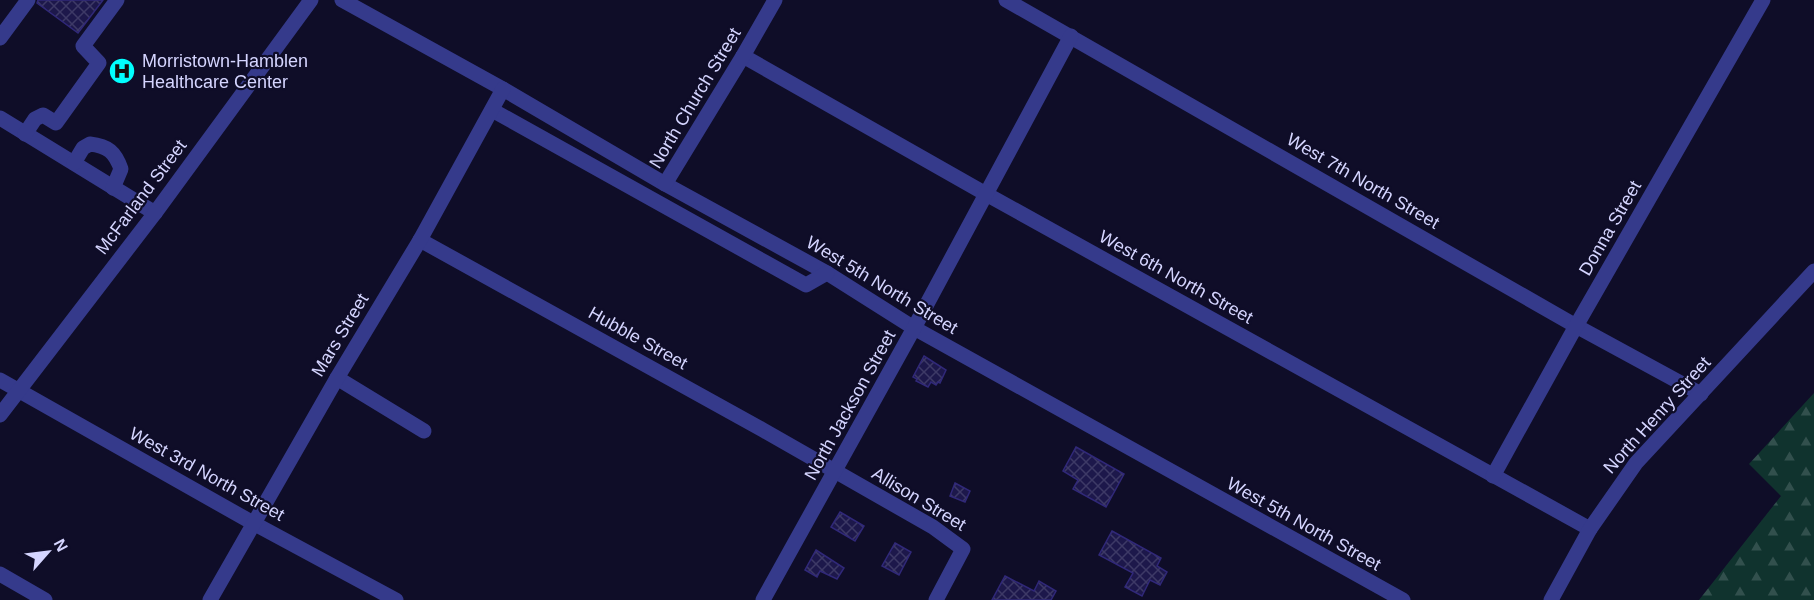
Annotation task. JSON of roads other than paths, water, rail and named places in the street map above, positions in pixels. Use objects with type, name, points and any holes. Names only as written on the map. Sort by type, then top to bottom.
[{"type":"street","points":[[0,38],[28,0]]},
{"type":"street","points":[[25,134],[35,119],[43,115],[56,123],[99,63],[83,46],[117,0]]},
{"type":"street","name":"McFarland Street","points":[[0,416],[155,213],[311,0]]},
{"type":"street","name":"West 5th North Street","points":[[342,0],[826,273],[914,328],[1403,600]]},
{"type":"street","name":"North Church Street","points":[[665,184],[744,56],[775,0]]},
{"type":"street","name":"West 7th North Street","points":[[1006,0],[1576,326],[1701,394]]},
{"type":"street","name":"Donna Street","points":[[1493,476],[1576,326],[1763,0]]},
{"type":"street","name":"North Jackson Street","points":[[763,600],[836,473],[879,389],[1071,36]]},
{"type":"street","name":"West 6th North Street","points":[[744,56],[986,194],[1590,529]]},
{"type":"street","name":"Mars Street","points":[[210,600],[337,378],[420,240],[503,89]]},
{"type":"street","points":[[492,110],[806,285],[826,273]]},
{"type":"street","points":[[0,118],[155,213]]},
{"type":"street","points":[[74,163],[83,148],[90,144],[100,145],[116,155],[121,169],[113,188]]},
{"type":"street","name":"Hubble Street","points":[[420,240],[763,430],[836,473]]},
{"type":"street","name":"North Henry Street","points":[[1551,600],[1590,529],[1636,463],[1814,271]]},
{"type":"street","points":[[337,378],[424,431]]},
{"type":"street","name":"West 3rd North Street","points":[[0,380],[253,523],[396,600]]},
{"type":"street","name":"Allison Street","points":[[836,473],[933,527],[963,549],[936,600]]},
{"type":"street","points":[[0,574],[45,600]]},
{"type":"place","name":"Morristown-Hamblen Healthcare Center","points":[[122,71]]}]
